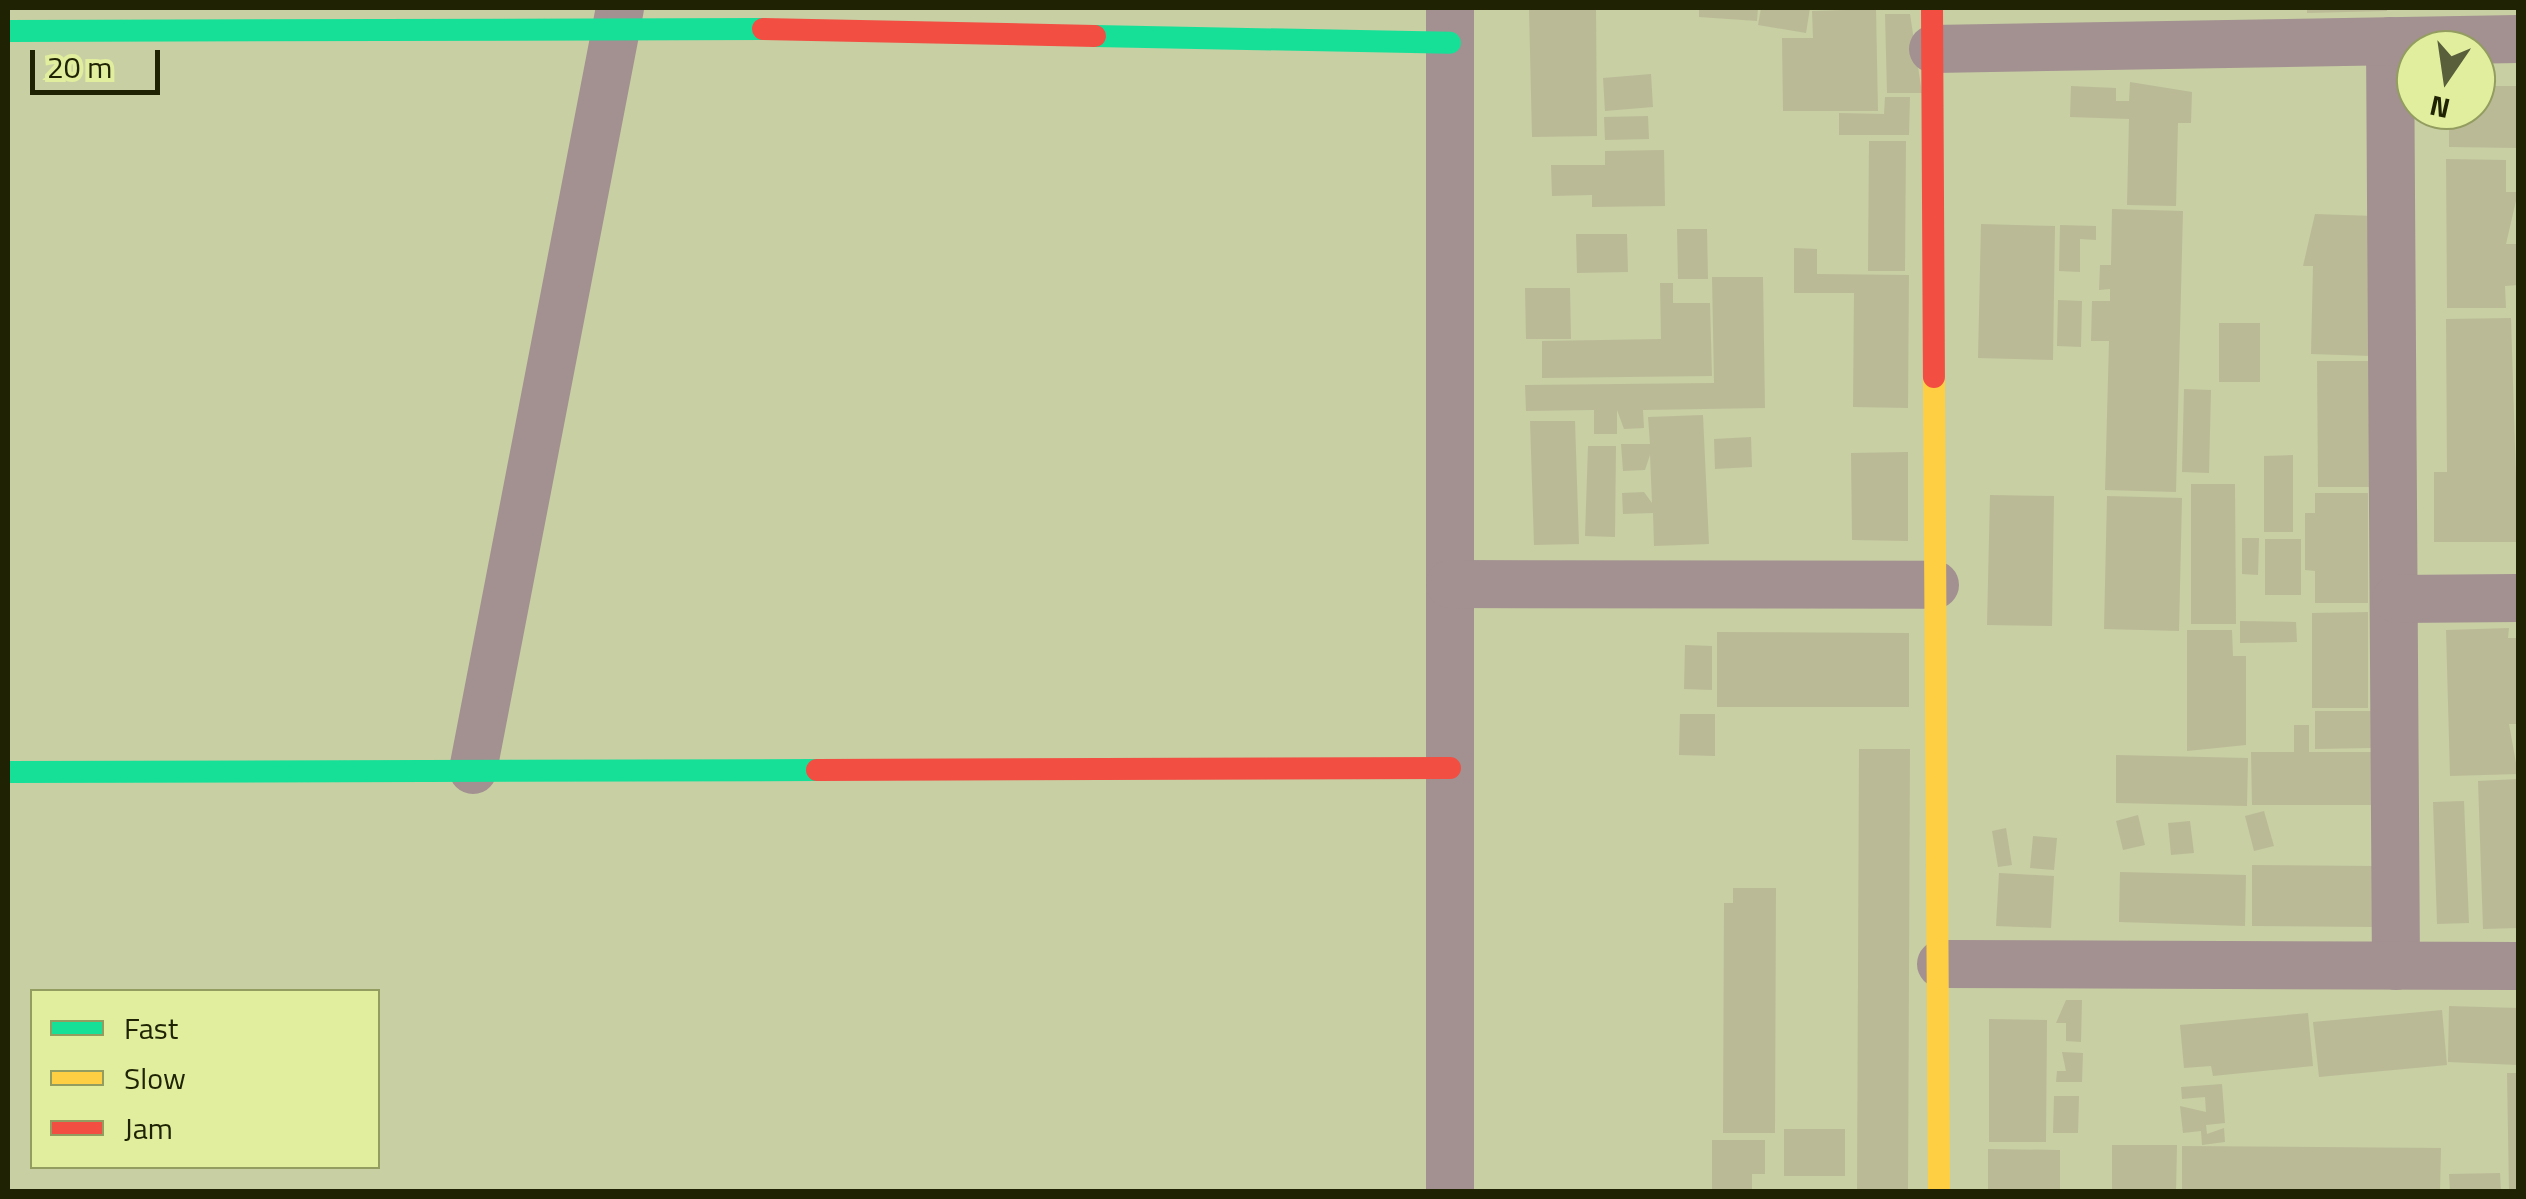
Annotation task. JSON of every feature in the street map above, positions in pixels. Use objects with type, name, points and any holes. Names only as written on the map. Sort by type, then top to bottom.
[{"type":"street","points":[[474,770],[619,16]]},
{"type":"street","points":[[8,32],[188,19],[619,16],[1450,25],[1450,1192]]},
{"type":"street","points":[[1939,1192],[1941,964],[1933,28],[2390,41],[2518,39]]},
{"type":"street","points":[[2390,41],[2396,966]]},
{"type":"street","points":[[1450,584],[1935,584]]},
{"type":"street","points":[[2396,599],[2518,598]]},
{"type":"street","points":[[8,772],[1450,768]]},
{"type":"street","points":[[1941,964],[2518,966]]},
{"type":"building","points":[[1699,8],[1758,8],[1757,21],[1699,17]]},
{"type":"building","points":[[1761,8],[1810,8],[1806,33],[1758,25]]},
{"type":"building","points":[[2307,8],[2387,8],[2387,11],[2307,13]]},
{"type":"building","points":[[1529,9],[1596,9],[1597,136],[1532,137]]},
{"type":"building","points":[[1876,9],[1878,111],[1783,111],[1782,38],[1813,38],[1812,11]]},
{"type":"building","points":[[1885,14],[1910,14],[1922,93],[1887,93]]},
{"type":"building","points":[[1651,74],[1653,107],[1605,111],[1603,78]]},
{"type":"building","points":[[2130,82],[2192,92],[2191,123],[2178,123],[2176,206],[2127,205],[2129,119],[2070,117],[2071,86],[2116,88],[2116,101],[2129,101]]},
{"type":"building","points":[[2496,86],[2518,86],[2518,148],[2449,147],[2449,130],[2496,130]]},
{"type":"building","points":[[1885,97],[1910,97],[1909,135],[1839,135],[1839,113],[1884,114]]},
{"type":"building","points":[[1648,116],[1649,139],[1605,140],[1604,117]]},
{"type":"building","points":[[1869,141],[1906,141],[1905,271],[1868,271]]},
{"type":"building","points":[[1664,150],[1665,206],[1592,207],[1592,195],[1552,196],[1551,165],[1605,165],[1605,151]]},
{"type":"building","points":[[2446,159],[2506,160],[2506,192],[2518,192],[2506,244],[2518,244],[2518,285],[2505,286],[2506,308],[2447,308]]},
{"type":"building","points":[[2112,209],[2183,211],[2176,492],[2105,490],[2109,341],[2091,341],[2092,301],[2110,301],[2110,289],[2099,290],[2100,265],[2111,265]]},
{"type":"building","points":[[2315,214],[2374,216],[2372,356],[2311,354],[2313,266],[2303,266]]},
{"type":"building","points":[[1981,224],[2055,226],[2053,360],[1978,358]]},
{"type":"building","points":[[2060,225],[2096,226],[2096,240],[2080,239],[2080,272],[2059,271]]},
{"type":"building","points":[[1677,229],[1707,229],[1708,279],[1678,279]]},
{"type":"building","points":[[1576,234],[1627,234],[1628,272],[1577,273]]},
{"type":"building","points":[[1794,248],[1817,249],[1817,274],[1909,275],[1908,408],[1853,407],[1854,293],[1794,293]]},
{"type":"building","points":[[1712,277],[1763,277],[1765,408],[1643,410],[1644,428],[1624,429],[1617,410],[1617,434],[1594,434],[1594,410],[1526,411],[1525,385],[1714,383]]},
{"type":"building","points":[[1660,283],[1673,283],[1673,303],[1710,303],[1712,376],[1542,378],[1542,341],[1661,339]]},
{"type":"building","points":[[1525,288],[1570,288],[1571,339],[1526,339]]},
{"type":"building","points":[[2058,300],[2082,301],[2081,347],[2057,346]]},
{"type":"building","points":[[2511,318],[2518,542],[2434,542],[2434,472],[2447,472],[2446,319]]},
{"type":"building","points":[[2219,323],[2260,323],[2260,382],[2219,382]]},
{"type":"building","points":[[2317,361],[2374,361],[2374,487],[2318,487]]},
{"type":"building","points":[[2184,389],[2211,390],[2209,473],[2182,472]]},
{"type":"building","points":[[1703,415],[1709,544],[1654,546],[1653,513],[1623,514],[1622,493],[1644,492],[1652,503],[1650,455],[1645,470],[1623,471],[1621,444],[1650,444],[1648,417]]},
{"type":"building","points":[[1530,421],[1575,421],[1579,544],[1534,545]]},
{"type":"building","points":[[1751,437],[1752,467],[1715,469],[1714,439]]},
{"type":"building","points":[[1588,446],[1616,446],[1615,537],[1585,536]]},
{"type":"building","points":[[1908,452],[1908,541],[1852,540],[1851,453]]},
{"type":"building","points":[[2293,455],[2293,532],[2264,532],[2264,456]]},
{"type":"building","points":[[2191,484],[2235,484],[2236,624],[2191,624]]},
{"type":"building","points":[[2315,493],[2368,493],[2368,603],[2315,603],[2315,571],[2305,570],[2305,513],[2315,513]]},
{"type":"building","points":[[1990,495],[2054,496],[2052,626],[1987,625]]},
{"type":"building","points":[[2107,496],[2182,498],[2179,631],[2104,629]]},
{"type":"building","points":[[2242,538],[2259,538],[2258,575],[2242,574]]},
{"type":"building","points":[[2265,539],[2301,539],[2301,595],[2265,595]]},
{"type":"building","points":[[2368,612],[2368,708],[2312,708],[2312,613]]},
{"type":"building","points":[[2240,621],[2296,622],[2297,642],[2240,643]]},
{"type":"building","points":[[2509,628],[2508,638],[2518,638],[2518,724],[2509,724],[2518,774],[2450,776],[2446,630]]},
{"type":"building","points":[[2187,630],[2232,630],[2233,656],[2246,656],[2246,745],[2187,751]]},
{"type":"building","points":[[1717,632],[1909,633],[1909,707],[1717,707]]},
{"type":"building","points":[[1685,645],[1712,646],[1712,690],[1684,689]]},
{"type":"building","points":[[2315,711],[2372,711],[2372,748],[2315,749]]},
{"type":"building","points":[[1680,714],[1715,714],[1715,756],[1679,755]]},
{"type":"building","points":[[2294,725],[2309,725],[2309,752],[2372,752],[2373,805],[2252,805],[2251,752],[2294,752]]},
{"type":"building","points":[[1859,749],[1910,749],[1908,1192],[1857,1192]]},
{"type":"building","points":[[2116,755],[2248,758],[2247,806],[2116,803]]},
{"type":"building","points":[[2518,779],[2518,928],[2483,929],[2478,781]]},
{"type":"building","points":[[2464,801],[2469,923],[2437,924],[2433,802]]},
{"type":"building","points":[[2264,811],[2274,846],[2254,851],[2245,816]]},
{"type":"building","points":[[2138,815],[2145,845],[2123,850],[2116,821]]},
{"type":"building","points":[[2190,821],[2194,853],[2171,855],[2168,823]]},
{"type":"building","points":[[2006,828],[2012,865],[1998,867],[1992,831]]},
{"type":"building","points":[[2033,836],[2057,838],[2054,870],[2030,868]]},
{"type":"building","points":[[2252,865],[2373,866],[2373,927],[2252,926]]},
{"type":"building","points":[[2120,872],[2246,875],[2245,926],[2119,922]]},
{"type":"building","points":[[1999,873],[2054,876],[2051,928],[1996,926]]},
{"type":"building","points":[[1733,888],[1776,888],[1775,1133],[1723,1133],[1724,903],[1733,903]]},
{"type":"building","points":[[2066,1000],[2082,1000],[2081,1042],[2066,1041],[2066,1023],[2056,1023]]},
{"type":"building","points":[[2449,1006],[2518,1008],[2518,1065],[2448,1062]]},
{"type":"building","points":[[2442,1010],[2447,1065],[2319,1077],[2313,1022]]},
{"type":"building","points":[[2308,1013],[2313,1066],[2213,1076],[2211,1066],[2184,1068],[2180,1025]]},
{"type":"building","points":[[1989,1019],[2047,1020],[2046,1142],[1989,1142]]},
{"type":"building","points":[[2062,1052],[2083,1053],[2082,1082],[2056,1082],[2057,1071],[2066,1071]]},
{"type":"building","points":[[2507,1073],[2518,1073],[2518,1192],[2509,1192]]},
{"type":"building","points":[[2222,1084],[2225,1123],[2206,1125],[2207,1134],[2224,1128],[2225,1142],[2202,1145],[2201,1131],[2183,1133],[2180,1106],[2206,1112],[2205,1097],[2182,1099],[2181,1087]]},
{"type":"building","points":[[2054,1096],[2079,1096],[2078,1133],[2053,1133]]},
{"type":"building","points":[[1784,1129],[1845,1129],[1845,1176],[1784,1176]]},
{"type":"building","points":[[1712,1140],[1765,1140],[1765,1174],[1752,1174],[1752,1192],[1712,1192]]},
{"type":"building","points":[[2112,1145],[2177,1145],[2176,1192],[2112,1192]]},
{"type":"building","points":[[2182,1146],[2441,1148],[2440,1192],[2182,1192]]},
{"type":"building","points":[[1988,1149],[2060,1150],[2060,1192],[1988,1192]]},
{"type":"building","points":[[2500,1173],[2501,1192],[2450,1192],[2449,1174]]},
{"type":"traffic: fast","points":[[8,31],[763,29]]},
{"type":"traffic: fast","points":[[1095,36],[1450,43]]},
{"type":"traffic: fast","points":[[8,772],[817,770]]},
{"type":"traffic: slow","points":[[1934,377],[1939,1192]]},
{"type":"traffic: jam","points":[[1932,8],[1934,377]]},
{"type":"traffic: jam","points":[[763,29],[1095,36]]},
{"type":"traffic: jam","points":[[817,770],[1450,768]]}]
